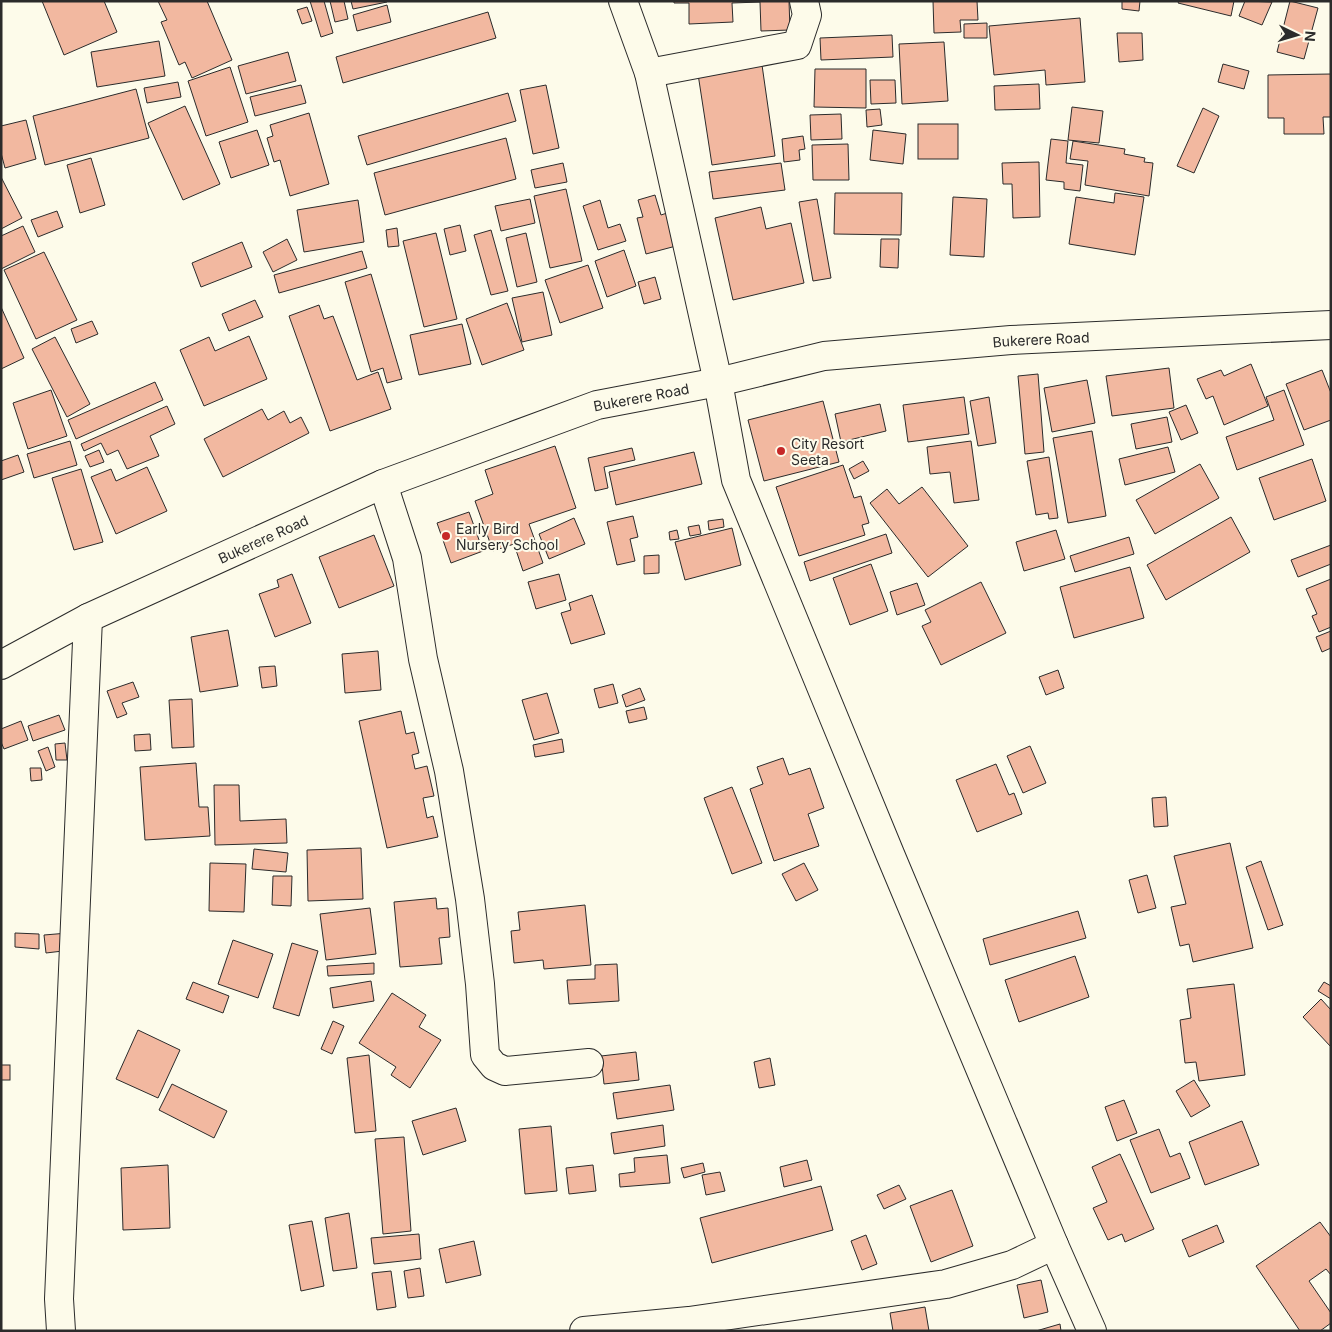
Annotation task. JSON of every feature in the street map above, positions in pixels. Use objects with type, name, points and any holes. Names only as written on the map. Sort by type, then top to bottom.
[{"type":"street","points":[[623,1],[649,73],[718,382],[736,480],[1092,1331]]},
{"type":"street","points":[[649,73],[797,45],[807,15],[804,1]]},
{"type":"street","name":"Bukerere Road","points":[[1,665],[88,618],[383,484],[597,405],[718,382],[824,356],[1011,340],[1331,325]]},
{"type":"street","points":[[383,484],[407,558],[423,659],[449,771],[470,899],[480,984],[485,1055],[494,1066],[505,1071],[589,1063]]},
{"type":"street","points":[[61,1331],[60,1289],[88,618]]},
{"type":"street","points":[[584,1331],[689,1320],[946,1284],[1012,1265],[1054,1244]]},
{"type":"building","points":[[42,1],[104,1],[117,32],[64,55]]},
{"type":"building","points":[[158,1],[207,1],[232,60],[192,78],[185,62],[179,65],[161,22],[167,20]]},
{"type":"building","points":[[310,1],[324,1],[333,33],[321,37]]},
{"type":"building","points":[[330,1],[344,1],[348,19],[335,22]]},
{"type":"building","points":[[351,1],[386,1],[387,2],[353,9]]},
{"type":"building","points":[[674,1],[789,1],[790,30],[761,31],[760,2],[732,3],[733,22],[689,24],[689,3],[674,3]]},
{"type":"building","points":[[933,1],[977,1],[978,20],[960,20],[961,32],[934,33]]},
{"type":"building","points":[[1122,1],[1140,1],[1139,11],[1122,9]]},
{"type":"building","points":[[1179,1],[1234,1],[1231,16],[1178,3]]},
{"type":"building","points":[[1245,1],[1272,2],[1262,25],[1239,16]]},
{"type":"building","points":[[1290,1],[1318,8],[1304,59],[1277,52]]},
{"type":"building","points":[[387,5],[391,22],[357,31],[353,15]]},
{"type":"building","points":[[307,7],[312,21],[302,24],[297,10]]},
{"type":"building","points":[[488,12],[496,38],[343,83],[336,57]]},
{"type":"building","points":[[1080,18],[1085,82],[1046,85],[1045,70],[994,75],[989,26]]},
{"type":"building","points":[[987,23],[987,38],[964,38],[964,24]]},
{"type":"building","points":[[1117,33],[1142,33],[1143,60],[1119,62]]},
{"type":"building","points":[[892,35],[893,57],[821,60],[820,38]]},
{"type":"building","points":[[159,41],[165,76],[97,87],[91,52]]},
{"type":"building","points":[[944,42],[948,101],[902,104],[899,44]]},
{"type":"building","points":[[288,52],[296,81],[246,94],[238,66]]},
{"type":"building","points":[[1223,64],[1249,71],[1244,89],[1218,82]]},
{"type":"building","points":[[762,65],[775,156],[712,165],[698,74]]},
{"type":"building","points":[[230,67],[248,122],[206,136],[188,81]]},
{"type":"building","points":[[815,69],[866,69],[866,108],[814,107]]},
{"type":"building","points":[[1331,74],[1331,117],[1323,117],[1324,134],[1284,134],[1284,118],[1268,118],[1268,75]]},
{"type":"building","points":[[870,80],[895,80],[896,103],[871,104]]},
{"type":"building","points":[[178,82],[181,97],[147,103],[144,88]]},
{"type":"building","points":[[1039,84],[1040,109],[995,110],[994,86]]},
{"type":"building","points":[[301,85],[306,103],[255,116],[250,97]]},
{"type":"building","points":[[546,85],[559,148],[533,154],[520,90]]},
{"type":"building","points":[[136,89],[149,138],[45,165],[33,116]]},
{"type":"building","points":[[508,93],[516,121],[367,165],[358,136]]},
{"type":"building","points":[[185,106],[220,184],[183,200],[148,123]]},
{"type":"building","points":[[1072,107],[1103,111],[1099,143],[1068,140]]},
{"type":"building","points":[[1203,108],[1219,116],[1194,173],[1177,166]]},
{"type":"building","points":[[880,109],[882,125],[867,127],[866,110]]},
{"type":"building","points":[[309,113],[329,184],[290,196],[280,160],[274,162],[267,138],[273,136],[270,125]]},
{"type":"building","points":[[841,114],[842,139],[811,140],[810,115]]},
{"type":"building","points":[[26,120],[36,159],[5,168],[1,153],[1,126]]},
{"type":"building","points":[[918,124],[958,124],[958,159],[918,159]]},
{"type":"building","points":[[257,130],[269,165],[231,178],[219,142]]},
{"type":"building","points":[[873,130],[906,134],[903,164],[870,160]]},
{"type":"building","points":[[803,136],[805,149],[799,150],[800,160],[784,162],[782,139]]},
{"type":"building","points":[[506,138],[516,179],[385,215],[374,173]]},
{"type":"building","points":[[1051,139],[1068,141],[1066,163],[1083,165],[1080,191],[1064,189],[1064,182],[1046,180]]},
{"type":"building","points":[[1073,141],[1125,149],[1124,154],[1145,158],[1144,162],[1153,163],[1149,196],[1085,185],[1088,161],[1070,159]]},
{"type":"building","points":[[848,144],[849,180],[813,180],[812,145]]},
{"type":"building","points":[[91,158],[105,205],[80,213],[67,165]]},
{"type":"building","points":[[1039,162],[1040,217],[1013,218],[1012,184],[1003,184],[1002,163]]},
{"type":"building","points":[[563,163],[567,182],[535,188],[531,170]]},
{"type":"building","points":[[781,163],[785,190],[713,199],[709,172]]},
{"type":"building","points":[[1,177],[22,218],[1,229]]},
{"type":"building","points":[[566,189],[582,261],[550,268],[534,196]]},
{"type":"building","points":[[835,193],[902,193],[901,235],[834,234]]},
{"type":"building","points":[[1115,193],[1144,197],[1135,255],[1069,244],[1076,197],[1114,203]]},
{"type":"building","points":[[655,195],[661,215],[667,213],[676,246],[646,254],[637,218],[643,217],[638,200]]},
{"type":"building","points":[[953,197],[987,199],[984,257],[950,255]]},
{"type":"building","points":[[530,199],[535,223],[501,231],[495,206]]},
{"type":"building","points":[[817,199],[831,278],[813,281],[799,202]]},
{"type":"building","points":[[358,200],[364,242],[304,252],[297,210]]},
{"type":"building","points":[[600,200],[608,228],[620,224],[626,241],[598,250],[583,206]]},
{"type":"building","points":[[761,207],[766,229],[791,223],[804,283],[733,300],[715,218]]},
{"type":"building","points":[[57,211],[63,227],[38,237],[31,220]]},
{"type":"building","points":[[460,225],[466,251],[450,255],[444,229]]},
{"type":"building","points":[[23,226],[35,252],[1,269],[1,236]]},
{"type":"building","points":[[397,228],[399,246],[388,247],[386,230]]},
{"type":"building","points":[[491,230],[508,291],[491,295],[474,235]]},
{"type":"building","points":[[436,233],[457,319],[424,327],[403,241]]},
{"type":"building","points":[[526,233],[537,282],[517,287],[506,238]]},
{"type":"building","points":[[287,239],[297,260],[273,272],[263,252]]},
{"type":"building","points":[[881,239],[899,239],[898,268],[880,267]]},
{"type":"building","points":[[242,242],[252,267],[201,287],[192,263]]},
{"type":"building","points":[[624,250],[636,286],[607,297],[595,261]]},
{"type":"building","points":[[362,251],[367,268],[279,293],[274,275]]},
{"type":"building","points":[[44,252],[77,320],[36,339],[4,270]]},
{"type":"building","points":[[588,265],[603,308],[560,323],[545,280]]},
{"type":"building","points":[[371,274],[402,379],[387,383],[383,368],[371,372],[345,282]]},
{"type":"building","points":[[655,277],[661,299],[644,304],[638,282]]},
{"type":"building","points":[[543,292],[552,335],[522,342],[512,298]]},
{"type":"building","points":[[255,300],[263,317],[229,331],[222,314]]},
{"type":"building","points":[[507,303],[524,350],[482,365],[466,319]]},
{"type":"building","points":[[319,305],[324,319],[333,316],[357,380],[378,372],[391,409],[330,431],[289,316]]},
{"type":"building","points":[[1,307],[24,358],[1,369]]},
{"type":"building","points":[[92,321],[98,334],[76,343],[71,329]]},
{"type":"building","points":[[462,324],[471,364],[419,375],[410,335]]},
{"type":"building","points":[[249,336],[267,379],[204,406],[180,350],[209,337],[215,351]]},
{"type":"building","points":[[55,337],[90,404],[67,417],[32,349]]},
{"type":"building","points":[[1251,364],[1268,406],[1224,425],[1213,396],[1206,399],[1197,379],[1221,370],[1224,376]]},
{"type":"building","points":[[1169,368],[1174,408],[1112,416],[1106,376]]},
{"type":"building","points":[[1322,370],[1331,393],[1331,420],[1304,430],[1286,384]]},
{"type":"building","points":[[1038,374],[1044,452],[1025,454],[1018,376]]},
{"type":"building","points":[[1087,380],[1095,423],[1052,432],[1044,388]]},
{"type":"building","points":[[155,382],[163,400],[76,439],[68,420]]},
{"type":"building","points":[[51,390],[67,436],[28,449],[13,403]]},
{"type":"building","points":[[1284,390],[1304,445],[1237,470],[1226,437],[1274,420],[1266,397]]},
{"type":"building","points":[[964,397],[969,434],[908,442],[903,405]]},
{"type":"building","points":[[989,397],[996,443],[978,446],[970,401]]},
{"type":"building","points":[[823,401],[839,462],[764,481],[748,420]]},
{"type":"building","points":[[880,404],[886,431],[841,442],[835,414]]},
{"type":"building","points":[[1186,405],[1198,433],[1181,440],[1169,412]]},
{"type":"building","points":[[167,406],[175,424],[150,436],[159,456],[127,469],[118,450],[107,455],[101,443],[84,451],[81,444]]},
{"type":"building","points":[[262,409],[268,420],[284,411],[290,423],[301,417],[309,433],[223,477],[204,439]]},
{"type":"building","points":[[1167,417],[1172,442],[1136,449],[1131,424]]},
{"type":"building","points":[[1092,431],[1106,516],[1068,523],[1053,438]]},
{"type":"building","points":[[70,441],[77,465],[34,478],[27,454]]},
{"type":"building","points":[[971,441],[979,500],[954,503],[950,472],[930,474],[927,447]]},
{"type":"building","points":[[555,446],[576,508],[529,524],[543,563],[523,571],[514,544],[493,551],[475,501],[493,494],[485,470]]},
{"type":"building","points":[[1168,447],[1175,472],[1125,485],[1119,459]]},
{"type":"building","points":[[632,448],[635,460],[604,467],[608,488],[595,491],[588,458]]},
{"type":"building","points":[[99,450],[104,462],[90,467],[85,456]]},
{"type":"building","points":[[694,452],[702,484],[616,505],[609,472]]},
{"type":"building","points":[[18,455],[24,472],[1,480],[1,461]]},
{"type":"building","points":[[1049,457],[1058,518],[1049,519],[1048,513],[1036,515],[1027,461]]},
{"type":"building","points":[[1312,459],[1326,501],[1274,520],[1259,478]]},
{"type":"building","points":[[863,461],[869,471],[854,479],[849,469]]},
{"type":"building","points":[[1200,464],[1219,498],[1155,534],[1136,500]]},
{"type":"building","points":[[843,465],[854,498],[861,496],[869,523],[862,525],[865,535],[799,556],[776,487]]},
{"type":"building","points":[[147,467],[167,511],[116,534],[91,477],[111,469],[116,481]]},
{"type":"building","points":[[81,469],[103,542],[74,550],[52,478]]},
{"type":"building","points":[[922,487],[968,546],[928,577],[870,503],[887,489],[899,504]]},
{"type":"building","points":[[469,512],[483,551],[451,563],[437,523]]},
{"type":"building","points":[[633,516],[638,537],[630,539],[635,561],[617,565],[607,522]]},
{"type":"building","points":[[1231,517],[1250,552],[1166,600],[1147,565]]},
{"type":"building","points":[[574,518],[585,544],[549,559],[539,534]]},
{"type":"building","points":[[723,519],[724,527],[709,530],[708,521]]},
{"type":"building","points":[[699,525],[701,534],[690,536],[688,527]]},
{"type":"building","points":[[732,528],[741,565],[685,580],[675,542]]},
{"type":"building","points":[[677,530],[679,539],[670,540],[669,532]]},
{"type":"building","points":[[1056,530],[1065,559],[1024,571],[1016,542]]},
{"type":"building","points":[[886,534],[892,553],[810,581],[804,562]]},
{"type":"building","points":[[374,535],[394,586],[339,608],[319,557]]},
{"type":"building","points":[[1129,537],[1134,554],[1075,572],[1070,556]]},
{"type":"building","points":[[1331,545],[1331,564],[1298,577],[1291,560]]},
{"type":"building","points":[[659,555],[659,573],[644,574],[644,556]]},
{"type":"building","points":[[871,564],[888,611],[850,625],[833,578]]},
{"type":"building","points":[[1130,567],[1144,618],[1074,638],[1060,587]]},
{"type":"building","points":[[292,574],[311,623],[275,637],[259,594],[279,587],[277,580]]},
{"type":"building","points":[[559,574],[566,600],[536,609],[528,582]]},
{"type":"building","points":[[1331,579],[1331,627],[1319,632],[1312,616],[1317,614],[1306,589]]},
{"type":"building","points":[[981,582],[1006,633],[941,665],[922,626],[931,622],[925,610]]},
{"type":"building","points":[[917,583],[925,605],[897,615],[890,592]]},
{"type":"building","points":[[592,595],[605,634],[571,644],[561,613],[571,610],[569,603]]},
{"type":"building","points":[[228,630],[238,686],[200,692],[191,637]]},
{"type":"building","points":[[1331,631],[1331,648],[1322,652],[1316,637]]},
{"type":"building","points":[[378,651],[381,690],[345,693],[342,654]]},
{"type":"building","points":[[275,666],[277,686],[262,688],[259,667]]},
{"type":"building","points":[[1058,670],[1064,688],[1046,695],[1039,677]]},
{"type":"building","points":[[133,682],[139,697],[122,703],[127,714],[117,718],[107,691]]},
{"type":"building","points":[[613,684],[618,703],[599,708],[594,689]]},
{"type":"building","points":[[640,688],[645,700],[626,707],[622,695]]},
{"type":"building","points":[[547,693],[559,733],[534,740],[522,700]]},
{"type":"building","points":[[192,699],[194,747],[172,748],[169,700]]},
{"type":"building","points":[[644,707],[647,719],[629,723],[626,711]]},
{"type":"building","points":[[401,711],[406,734],[414,732],[419,753],[412,755],[415,769],[427,766],[434,796],[423,798],[427,818],[433,816],[438,837],[387,848],[359,721]]},
{"type":"building","points":[[59,715],[65,730],[33,741],[28,726]]},
{"type":"building","points":[[21,721],[28,740],[4,749],[1,742],[1,729]]},
{"type":"building","points":[[150,734],[151,750],[135,751],[134,735]]},
{"type":"building","points":[[562,739],[564,752],[535,757],[533,745]]},
{"type":"building","points":[[65,743],[67,760],[56,760],[55,744]]},
{"type":"building","points":[[1030,746],[1046,783],[1023,793],[1007,756]]},
{"type":"building","points":[[48,747],[55,767],[46,771],[38,751]]},
{"type":"building","points":[[783,758],[789,775],[810,768],[824,808],[808,814],[819,846],[774,861],[750,789],[763,784],[757,767]]},
{"type":"building","points":[[196,763],[199,807],[208,807],[210,836],[145,840],[140,767]]},
{"type":"building","points":[[996,764],[1009,795],[1014,793],[1022,814],[977,832],[956,780]]},
{"type":"building","points":[[30,768],[41,768],[42,780],[31,781]]},
{"type":"building","points":[[214,785],[239,785],[240,821],[286,819],[287,843],[215,845]]},
{"type":"building","points":[[732,787],[762,863],[732,874],[704,798]]},
{"type":"building","points":[[1166,797],[1168,826],[1154,827],[1152,798]]},
{"type":"building","points":[[1230,843],[1253,948],[1193,962],[1189,944],[1180,946],[1171,907],[1186,904],[1174,856]]},
{"type":"building","points":[[361,848],[363,899],[308,901],[307,850]]},
{"type":"building","points":[[254,849],[288,853],[286,872],[252,869]]},
{"type":"building","points":[[1261,861],[1283,925],[1268,930],[1246,867]]},
{"type":"building","points":[[210,863],[246,864],[244,912],[209,911]]},
{"type":"building","points":[[804,863],[818,890],[796,901],[782,874]]},
{"type":"building","points":[[1147,875],[1156,908],[1138,913],[1129,880]]},
{"type":"building","points":[[273,876],[292,876],[291,906],[272,905]]},
{"type":"building","points":[[436,898],[437,909],[448,908],[450,937],[439,938],[442,964],[400,967],[394,902]]},
{"type":"building","points":[[585,905],[591,965],[544,969],[543,960],[514,963],[511,931],[520,930],[518,912]]},
{"type":"building","points":[[370,908],[376,954],[326,960],[320,914]]},
{"type":"building","points":[[1078,911],[1086,938],[990,965],[983,939]]},
{"type":"building","points":[[15,933],[39,934],[39,949],[15,947]]},
{"type":"building","points":[[68,933],[71,950],[46,953],[44,935]]},
{"type":"building","points":[[233,940],[273,954],[258,998],[218,984]]},
{"type":"building","points":[[292,943],[318,951],[299,1016],[273,1008]]},
{"type":"building","points":[[1075,956],[1089,997],[1019,1022],[1005,980]]},
{"type":"building","points":[[374,963],[374,974],[328,976],[327,966]]},
{"type":"building","points":[[617,964],[619,1001],[569,1004],[567,980],[595,979],[595,965]]},
{"type":"building","points":[[371,981],[374,1001],[333,1008],[330,988]]},
{"type":"building","points":[[193,982],[229,996],[223,1013],[186,999]]},
{"type":"building","points":[[1324,982],[1331,986],[1331,999],[1318,991]]},
{"type":"building","points":[[1234,984],[1245,1075],[1199,1081],[1196,1062],[1185,1063],[1180,1020],[1191,1018],[1187,989]]},
{"type":"building","points":[[392,993],[426,1015],[419,1027],[441,1040],[410,1088],[391,1075],[396,1067],[359,1043]]},
{"type":"building","points":[[1321,999],[1331,1010],[1331,1047],[1303,1017]]},
{"type":"building","points":[[333,1021],[344,1026],[332,1054],[321,1049]]},
{"type":"building","points":[[138,1030],[180,1050],[158,1098],[116,1079]]},
{"type":"building","points":[[636,1052],[639,1080],[604,1084],[601,1056]]},
{"type":"building","points":[[369,1055],[376,1131],[355,1133],[347,1058]]},
{"type":"building","points":[[770,1058],[775,1085],[759,1088],[754,1062]]},
{"type":"building","points":[[1,1065],[10,1065],[10,1080],[1,1080]]},
{"type":"building","points":[[1194,1080],[1210,1106],[1191,1117],[1176,1091]]},
{"type":"building","points":[[172,1084],[227,1111],[214,1138],[159,1110]]},
{"type":"building","points":[[670,1085],[674,1110],[617,1119],[613,1093]]},
{"type":"building","points":[[1124,1100],[1137,1133],[1117,1141],[1105,1107]]},
{"type":"building","points":[[456,1108],[466,1141],[423,1155],[412,1121]]},
{"type":"building","points":[[1242,1121],[1259,1165],[1205,1185],[1189,1142]]},
{"type":"building","points":[[663,1125],[665,1146],[614,1154],[611,1133]]},
{"type":"building","points":[[551,1126],[557,1191],[525,1194],[519,1129]]},
{"type":"building","points":[[1159,1129],[1170,1157],[1180,1153],[1190,1178],[1151,1193],[1130,1140]]},
{"type":"building","points":[[404,1137],[411,1231],[383,1234],[375,1139]]},
{"type":"building","points":[[1120,1154],[1154,1229],[1125,1242],[1122,1234],[1108,1240],[1093,1208],[1107,1202],[1092,1167]]},
{"type":"building","points":[[667,1155],[670,1183],[620,1187],[619,1174],[635,1172],[634,1158]]},
{"type":"building","points":[[807,1160],[812,1180],[784,1187],[780,1167]]},
{"type":"building","points":[[703,1163],[705,1172],[684,1178],[681,1168]]},
{"type":"building","points":[[168,1165],[170,1228],[123,1230],[121,1168]]},
{"type":"building","points":[[593,1165],[596,1191],[569,1194],[566,1168]]},
{"type":"building","points":[[720,1172],[725,1191],[706,1195],[702,1175]]},
{"type":"building","points":[[899,1185],[906,1199],[884,1209],[877,1195]]},
{"type":"building","points":[[821,1186],[833,1230],[712,1263],[700,1218]]},
{"type":"building","points":[[952,1190],[973,1246],[931,1262],[910,1206]]},
{"type":"building","points":[[349,1213],[357,1268],[333,1271],[325,1218]]},
{"type":"building","points":[[312,1221],[324,1286],[301,1291],[289,1225]]},
{"type":"building","points":[[1320,1222],[1331,1237],[1331,1275],[1326,1269],[1309,1281],[1331,1313],[1331,1323],[1320,1331],[1300,1331],[1256,1266]]},
{"type":"building","points":[[1217,1225],[1224,1242],[1189,1257],[1182,1240]]},
{"type":"building","points":[[419,1234],[421,1259],[374,1264],[371,1238]]},
{"type":"building","points":[[866,1235],[877,1264],[862,1270],[851,1241]]},
{"type":"building","points":[[474,1241],[481,1275],[446,1283],[439,1249]]},
{"type":"building","points":[[420,1268],[424,1296],[408,1298],[404,1271]]},
{"type":"building","points":[[391,1271],[396,1307],[377,1310],[372,1273]]},
{"type":"building","points":[[1041,1280],[1048,1312],[1024,1318],[1017,1285]]},
{"type":"building","points":[[925,1307],[929,1331],[893,1331],[890,1313]]},
{"type":"building","points":[[1060,1324],[1061,1331],[1036,1331]]},
{"type":"place","name":"City Resort Seeta","points":[[781,451]]},
{"type":"place","name":"Early Bird Nursery School","points":[[446,536]]}]
